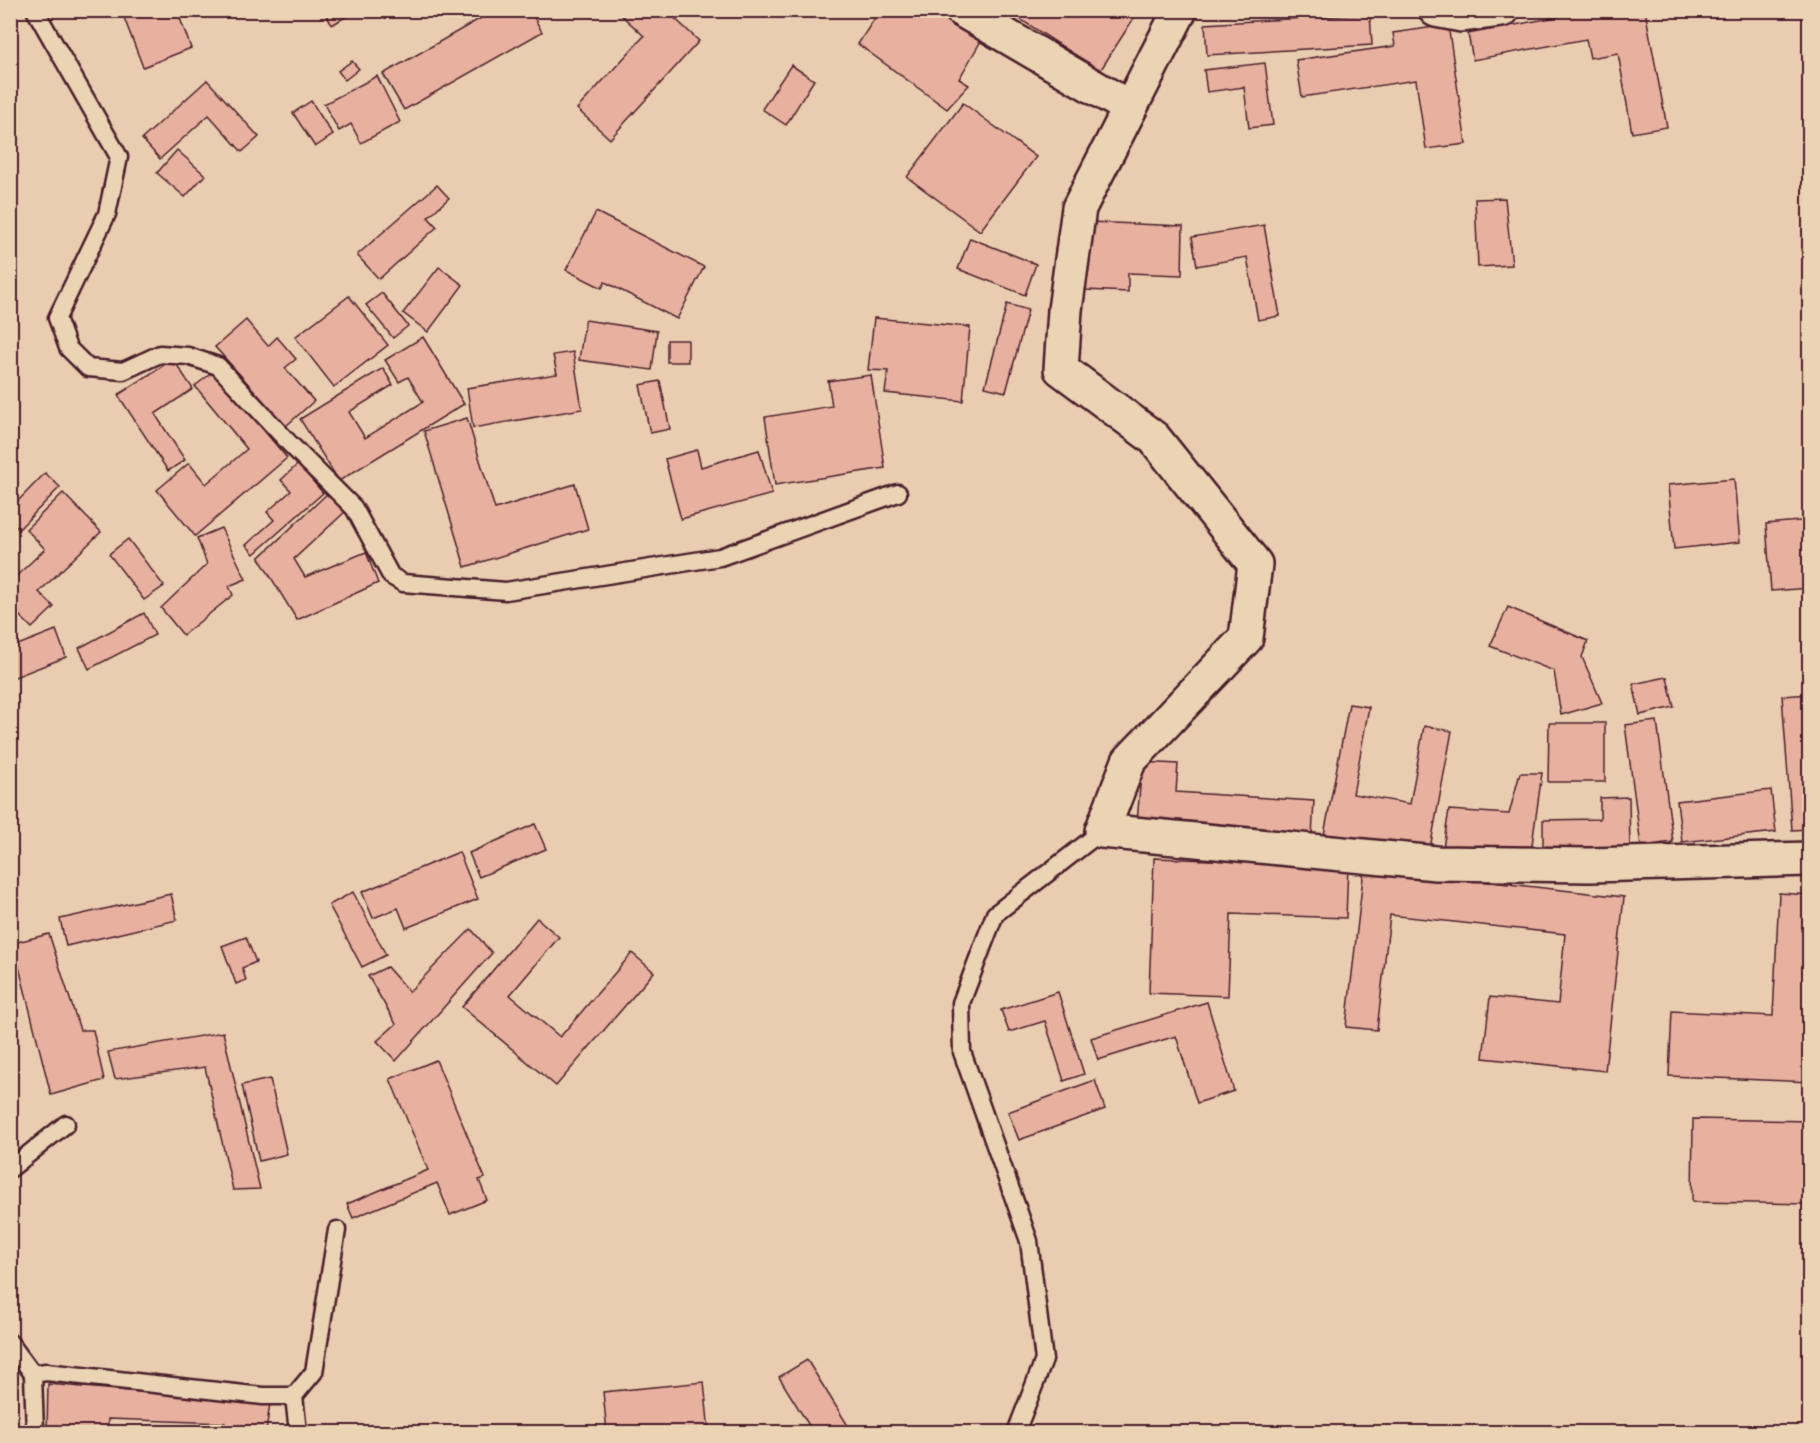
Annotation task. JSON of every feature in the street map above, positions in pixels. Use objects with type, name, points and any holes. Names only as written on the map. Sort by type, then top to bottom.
[{"type":"street","points":[[962,10],[1130,108]]},
{"type":"street","points":[[1180,10],[1079,208],[1065,310],[1061,369],[1154,438],[1255,564],[1246,638],[1129,760],[1102,831],[1436,863],[1590,865],[1809,859]]},
{"type":"street","points":[[1436,10],[1462,15],[1502,10]]},
{"type":"lane","points":[[35,10],[119,157],[107,214],[57,318],[68,348],[88,368],[123,371],[160,354],[188,356],[218,366],[290,444],[354,508],[391,576],[403,583],[506,591],[720,557],[898,493]]},
{"type":"lane","points":[[1016,1432],[1044,1360],[1029,1241],[962,1052],[961,1003],[994,914],[1102,831]]},
{"type":"lane","points":[[10,1169],[66,1124]]},
{"type":"lane","points":[[298,1432],[294,1396],[314,1372],[337,1230]]},
{"type":"lane","points":[[10,1343],[33,1374],[35,1432]]},
{"type":"lane","points":[[33,1374],[46,1372],[263,1396],[294,1396]]},
{"type":"building","points":[[121,10],[177,10],[191,48],[143,67]]},
{"type":"building","points":[[323,10],[357,10],[332,25]]},
{"type":"building","points":[[495,10],[530,10],[542,32],[404,110],[383,74]]},
{"type":"building","points":[[619,10],[666,10],[699,41],[610,139],[577,109],[644,36],[618,12]]},
{"type":"building","points":[[880,10],[941,10],[982,39],[959,79],[969,85],[947,109],[858,44]]},
{"type":"building","points":[[1006,10],[1061,10],[1073,18],[1078,10],[1139,10],[1100,71]]},
{"type":"building","points":[[1593,10],[1645,10],[1667,127],[1632,133],[1618,53],[1590,58],[1586,39],[1473,60],[1468,34]]},
{"type":"building","points":[[1370,14],[1372,45],[1207,55],[1205,24]]},
{"type":"building","points":[[1448,25],[1466,144],[1426,149],[1416,80],[1302,97],[1296,60],[1395,46],[1393,33]]},
{"type":"building","points":[[352,61],[359,69],[345,80],[338,71]]},
{"type":"building","points":[[1265,63],[1273,125],[1249,128],[1244,87],[1207,92],[1204,70]]},
{"type":"building","points":[[791,65],[814,80],[786,125],[762,109]]},
{"type":"building","points":[[377,76],[400,122],[361,143],[351,124],[339,131],[324,104]]},
{"type":"building","points":[[207,80],[259,137],[242,152],[209,115],[160,159],[142,139]]},
{"type":"building","points":[[311,101],[333,135],[315,147],[293,113]]},
{"type":"building","points":[[963,103],[1036,157],[980,231],[907,177]]},
{"type":"building","points":[[177,150],[205,175],[185,197],[157,173]]},
{"type":"building","points":[[437,185],[449,198],[428,217],[437,227],[379,279],[357,255]]},
{"type":"building","points":[[1505,198],[1512,265],[1478,267],[1475,199]]},
{"type":"building","points":[[596,212],[704,267],[677,319],[605,282],[602,288],[566,270]]},
{"type":"building","points":[[1089,222],[1183,226],[1182,275],[1128,273],[1128,292],[1086,290]]},
{"type":"building","points":[[1264,225],[1280,316],[1258,320],[1247,257],[1197,266],[1192,237]]},
{"type":"building","points":[[970,238],[1036,264],[1025,295],[958,269]]},
{"type":"building","points":[[439,267],[463,285],[428,332],[403,313]]},
{"type":"building","points":[[382,293],[408,326],[393,338],[366,305]]},
{"type":"building","points":[[349,296],[388,345],[334,387],[295,337]]},
{"type":"building","points":[[1007,304],[1028,310],[1006,392],[985,387]]},
{"type":"building","points":[[874,318],[970,327],[963,401],[885,393],[888,371],[868,370]]},
{"type":"building","points":[[246,320],[268,346],[277,337],[296,359],[285,368],[314,401],[286,426],[215,347]]},
{"type":"building","points":[[585,320],[657,331],[652,370],[579,360]]},
{"type":"building","points":[[423,337],[464,404],[339,481],[300,419],[383,368],[393,385],[349,412],[365,438],[423,402],[408,377],[399,382],[385,360]]},
{"type":"building","points":[[667,340],[688,340],[688,362],[667,362]]},
{"type":"building","points":[[573,352],[582,409],[473,428],[467,388],[557,374],[553,355]]},
{"type":"building","points":[[173,359],[193,389],[155,414],[185,460],[168,471],[118,395]]},
{"type":"building","points":[[214,371],[287,458],[195,536],[157,490],[189,463],[206,484],[247,449],[195,386]]},
{"type":"building","points":[[871,375],[885,468],[775,485],[765,417],[832,406],[828,381]]},
{"type":"building","points":[[660,381],[670,429],[650,433],[640,385]]},
{"type":"building","points":[[467,418],[495,509],[575,484],[588,529],[465,567],[424,431]]},
{"type":"building","points":[[697,450],[701,467],[759,450],[772,494],[681,519],[665,459]]},
{"type":"building","points":[[298,464],[323,493],[254,554],[246,545],[274,520],[267,512],[291,491],[281,480]]},
{"type":"building","points":[[45,473],[60,487],[19,529],[10,521],[10,494],[18,501]]},
{"type":"building","points":[[1734,479],[1740,542],[1674,549],[1668,485]]},
{"type":"building","points":[[329,492],[346,511],[294,559],[305,577],[366,552],[378,583],[297,620],[259,558]]},
{"type":"building","points":[[63,493],[101,532],[39,592],[54,607],[32,628],[10,606],[10,582],[45,549],[26,529]]},
{"type":"building","points":[[1810,520],[1810,588],[1771,591],[1766,524]]},
{"type":"building","points":[[221,528],[246,579],[229,586],[233,595],[183,635],[161,608],[207,564],[197,538]]},
{"type":"building","points":[[128,539],[164,586],[144,600],[109,554]]},
{"type":"building","points":[[1508,607],[1588,641],[1582,657],[1602,703],[1561,715],[1554,671],[1490,646]]},
{"type":"building","points":[[144,613],[155,635],[89,669],[79,648]]},
{"type":"building","points":[[56,630],[66,657],[10,679],[10,648]]},
{"type":"building","points":[[1667,677],[1674,707],[1640,715],[1633,684]]},
{"type":"building","points":[[1810,694],[1810,829],[1792,830],[1782,696]]},
{"type":"building","points":[[1349,704],[1369,707],[1353,794],[1410,804],[1424,726],[1452,731],[1429,854],[1324,835]]},
{"type":"building","points":[[1657,721],[1673,842],[1641,846],[1625,725]]},
{"type":"building","points":[[1549,723],[1605,723],[1605,782],[1548,782]]},
{"type":"building","points":[[1142,762],[1178,764],[1176,792],[1314,801],[1312,836],[1137,823]]},
{"type":"building","points":[[1520,773],[1542,773],[1531,852],[1443,848],[1449,810],[1509,814]]},
{"type":"building","points":[[1771,790],[1776,832],[1682,842],[1677,801]]},
{"type":"building","points":[[1629,797],[1630,851],[1543,852],[1543,820],[1600,819],[1600,798]]},
{"type":"building","points":[[535,824],[546,849],[479,877],[469,853]]},
{"type":"building","points":[[459,852],[478,899],[406,928],[398,908],[373,918],[362,892]]},
{"type":"building","points":[[1154,858],[1348,865],[1346,918],[1231,914],[1228,996],[1149,993]]},
{"type":"building","points":[[1364,868],[1624,897],[1605,1071],[1483,1058],[1490,997],[1558,1004],[1565,934],[1390,915],[1377,1030],[1346,1027]]},
{"type":"building","points":[[353,892],[386,955],[362,967],[329,905]]},
{"type":"building","points":[[1779,893],[1810,895],[1810,1082],[1669,1076],[1672,1011],[1773,1016]]},
{"type":"building","points":[[171,894],[177,920],[66,946],[60,919]]},
{"type":"building","points":[[537,918],[559,937],[510,995],[560,1037],[632,953],[654,972],[556,1086],[462,1007]]},
{"type":"building","points":[[471,929],[492,953],[396,1061],[377,1041],[396,1024],[368,976],[387,967],[409,992]]},
{"type":"building","points":[[49,934],[80,1030],[93,1030],[104,1080],[51,1095],[13,943]]},
{"type":"building","points":[[246,937],[256,962],[242,968],[246,980],[236,984],[222,946]]},
{"type":"building","points":[[1058,992],[1084,1074],[1064,1081],[1045,1021],[1009,1032],[1001,1010]]},
{"type":"building","points":[[1207,1002],[1234,1091],[1197,1103],[1176,1036],[1098,1060],[1091,1038]]},
{"type":"building","points":[[223,1032],[260,1189],[233,1190],[205,1067],[115,1079],[108,1052]]},
{"type":"building","points":[[436,1060],[485,1178],[479,1180],[487,1200],[450,1215],[437,1183],[353,1218],[347,1204],[428,1170],[390,1079]]},
{"type":"building","points":[[270,1079],[287,1154],[259,1161],[242,1085]]},
{"type":"building","points":[[1095,1080],[1105,1109],[1019,1140],[1008,1112]]},
{"type":"building","points":[[1693,1119],[1810,1121],[1810,1204],[1692,1202]]},
{"type":"building","points":[[807,1360],[852,1432],[813,1432],[779,1377]]},
{"type":"building","points":[[704,1382],[709,1432],[607,1432],[603,1392]]},
{"type":"building","points":[[48,1384],[270,1403],[266,1432],[226,1432],[225,1423],[108,1419],[108,1432],[47,1432]]}]
